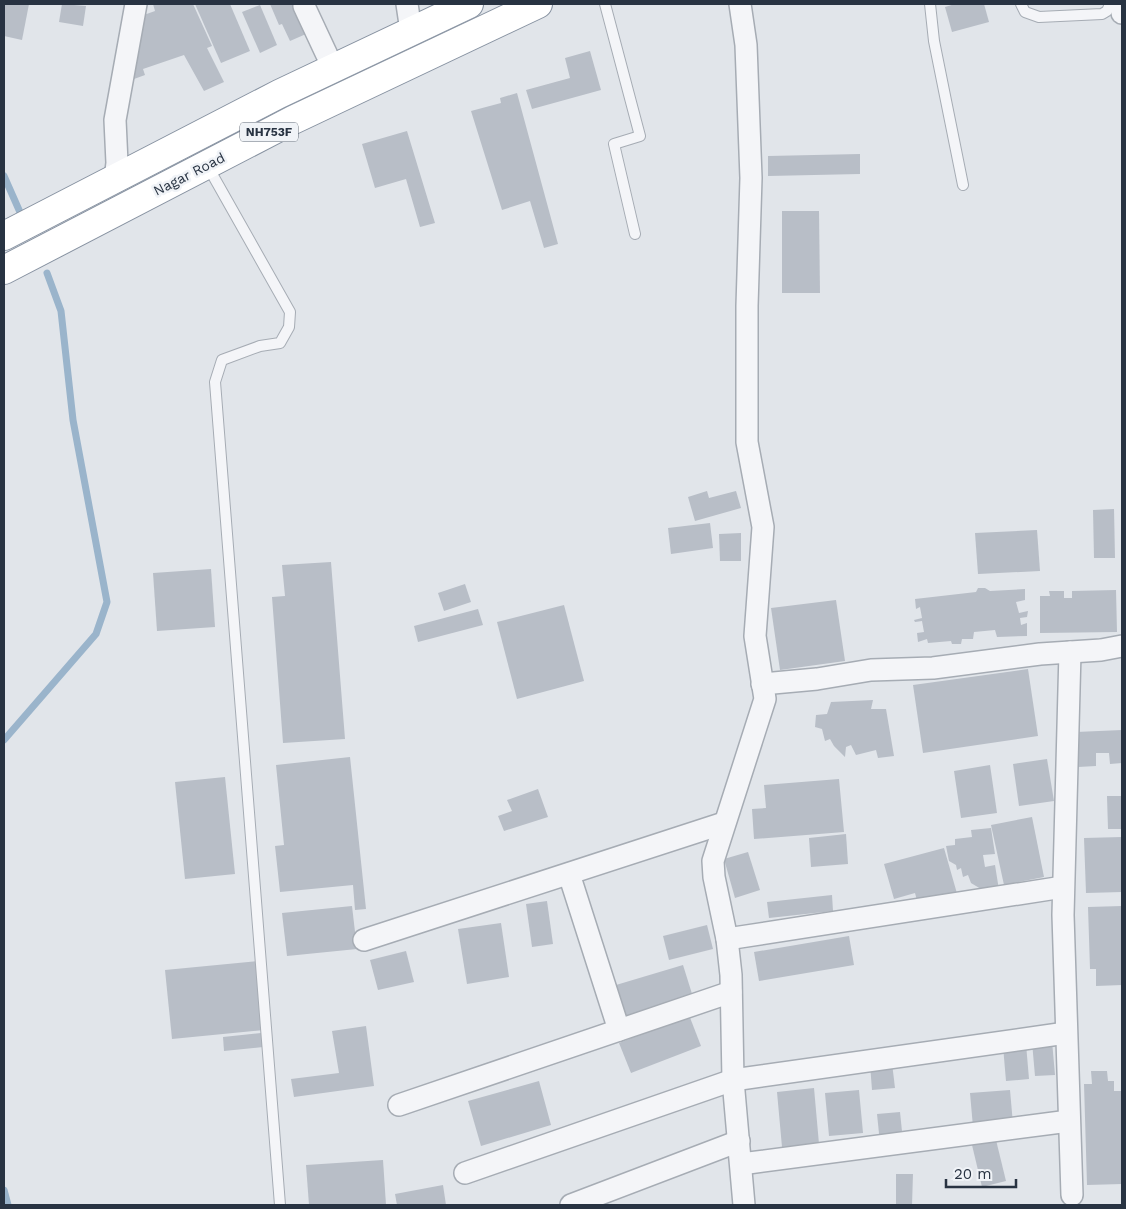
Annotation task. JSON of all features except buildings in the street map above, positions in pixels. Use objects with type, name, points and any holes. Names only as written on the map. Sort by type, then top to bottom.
[{"type":"highway","name":"NH753F","points":[[18,229],[279,94],[469,4]]},
{"type":"highway","name":"Nagar Road","points":[[4,270],[293,120],[538,4]]},
{"type":"street","points":[[115,179],[117,163],[115,120],[136,4]]},
{"type":"street","points":[[407,4],[411,31]]},
{"type":"street","points":[[740,4],[746,45],[751,178],[747,306],[748,442],[763,527],[755,636],[764,698],[713,861],[714,877],[727,939],[731,975],[733,1080],[744,1205]]},
{"type":"street","points":[[1122,4],[1122,13]]},
{"type":"street","points":[[304,5],[333,68]]},
{"type":"street","points":[[762,684],[816,679],[871,670],[933,668],[1040,654],[1102,650],[1122,646]]},
{"type":"street","points":[[1070,652],[1063,887],[1072,1195]]},
{"type":"street","points":[[364,940],[724,823]]},
{"type":"street","points":[[569,874],[619,1030]]},
{"type":"street","points":[[727,939],[1063,887]]},
{"type":"street","points":[[399,1105],[731,992]]},
{"type":"street","points":[[465,1173],[733,1080],[1066,1033]]},
{"type":"street","points":[[741,1164],[1069,1121]]},
{"type":"street","points":[[571,1205],[739,1141]]},
{"type":"lane","points":[[605,4],[640,136],[614,144],[635,234]]},
{"type":"lane","points":[[930,4],[934,41],[963,185]]},
{"type":"lane","points":[[1021,4],[1025,12],[1039,17],[1102,14],[1110,4]]},
{"type":"lane","points":[[207,164],[290,312],[288,327],[280,343],[260,346],[222,360],[215,382],[280,1205]]},
{"type":"waterway","points":[[4,176],[23,219]]},
{"type":"waterway","points":[[4,740],[96,634],[107,602],[73,420],[61,311],[47,273]]},
{"type":"waterway","points":[[4,1190],[8,1205]]}]
